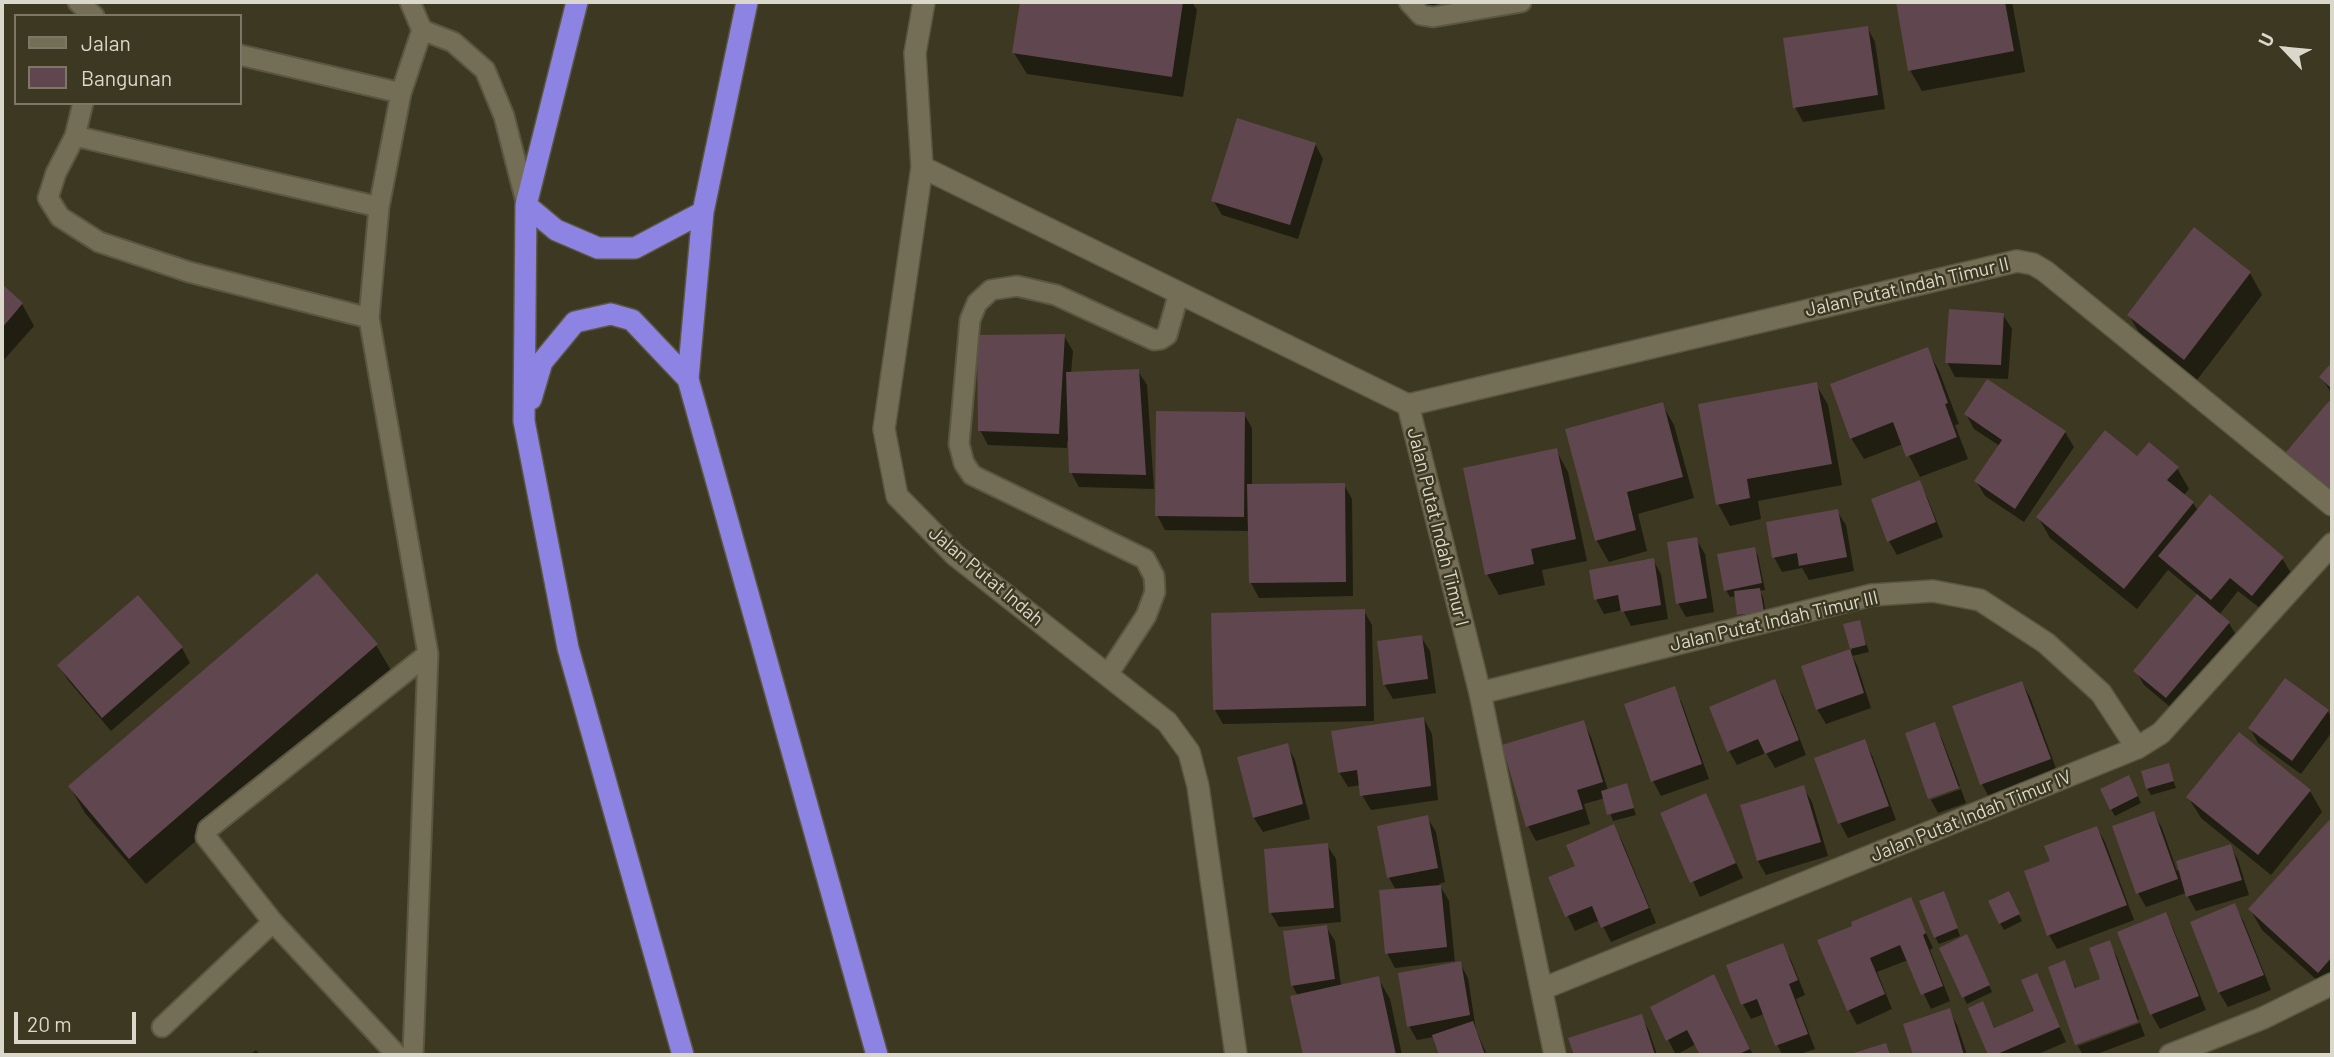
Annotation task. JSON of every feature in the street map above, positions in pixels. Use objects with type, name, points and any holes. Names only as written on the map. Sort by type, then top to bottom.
[{"type":"highway","points":[[577,2],[526,203],[524,421],[569,648],[683,1055]]},
{"type":"highway","points":[[747,2],[703,212],[688,379],[877,1055]]},
{"type":"highway","points":[[526,203],[556,230],[598,248],[635,248],[703,212]]},
{"type":"highway","points":[[524,421],[542,362],[575,322],[611,314],[632,320],[688,379]]},
{"type":"street","name":"Jalan Putat Indah","points":[[924,2],[915,53],[922,167],[884,429],[897,496],[955,555],[1167,722],[1189,752],[1198,786],[1236,1055]]},
{"type":"street","name":"Jalan Putat Indah Timur I","points":[[922,167],[1408,405],[1480,693],[1555,1055]]},
{"type":"street","name":"Jalan Putat Indah Timur II","points":[[1408,405],[2017,261],[2033,264],[2045,271],[2332,505]]},
{"type":"street","name":"Jalan Putat Indah Timur IV","points":[[1542,989],[2137,748],[2161,733],[2332,544]]},
{"type":"street","name":"Jalan Putat Indah Timur III","points":[[1480,693],[1872,595],[1933,590],[1980,600],[2046,643],[2101,693],[2137,748]]},
{"type":"street","points":[[2170,1055],[2263,1018],[2332,984]]},
{"type":"lane","points":[[78,2],[92,14]]},
{"type":"lane","points":[[410,2],[422,30],[401,93],[379,207],[369,318],[428,654],[414,1055]]},
{"type":"lane","points":[[1409,2],[1421,15],[1433,17],[1521,2]]},
{"type":"lane","points":[[422,30],[453,42],[485,70],[504,116],[526,203]]},
{"type":"lane","points":[[242,55],[401,93]]},
{"type":"lane","points":[[83,105],[75,136],[55,173],[48,198],[60,217],[99,242],[189,272],[369,318]]},
{"type":"lane","points":[[75,136],[379,207]]},
{"type":"lane","points":[[1108,674],[1146,616],[1155,592],[1154,576],[1145,559],[972,475],[964,463],[959,443],[970,320],[977,303],[991,290],[1017,286],[1056,295],[1154,340],[1161,340],[1167,335],[1179,293]]},
{"type":"lane","points":[[397,1055],[273,922],[206,837],[208,829],[428,654]]},
{"type":"lane","points":[[162,1027],[273,922]]},
{"type":"building","points":[[1020,2],[1183,2],[1172,77],[1012,53]]},
{"type":"building","points":[[1896,2],[2005,2],[2014,51],[1908,71]]},
{"type":"building","points":[[1868,26],[1878,95],[1793,108],[1783,38]]},
{"type":"building","points":[[1237,118],[1316,143],[1290,225],[1211,201]]},
{"type":"building","points":[[2194,227],[2251,272],[2184,360],[2127,315]]},
{"type":"building","points":[[2,284],[23,303],[2,328]]},
{"type":"building","points":[[1949,309],[2004,313],[2001,365],[1945,363]]},
{"type":"building","points":[[1065,334],[1059,434],[978,431],[977,335]]},
{"type":"building","points":[[1928,347],[1957,437],[1906,457],[1893,422],[1850,439],[1830,384]]},
{"type":"building","points":[[2332,362],[2332,389],[2319,377]]},
{"type":"building","points":[[1139,369],[1146,475],[1069,473],[1066,372]]},
{"type":"building","points":[[1987,379],[2066,431],[2015,509],[1974,481],[2002,440],[1964,414]]},
{"type":"building","points":[[1817,382],[1832,464],[1747,479],[1750,498],[1716,505],[1698,404]]},
{"type":"building","points":[[2329,401],[2332,404],[2332,498],[2282,457]]},
{"type":"building","points":[[1663,402],[1683,477],[1627,492],[1636,530],[1595,541],[1565,429]]},
{"type":"building","points":[[1156,411],[1245,412],[1244,517],[1155,516]]},
{"type":"building","points":[[2105,430],[2137,456],[2149,442],[2179,467],[2167,480],[2194,502],[2124,589],[2036,517]]},
{"type":"building","points":[[1557,448],[1576,539],[1531,549],[1534,564],[1485,575],[1463,468]]},
{"type":"building","points":[[1920,480],[1936,522],[1887,542],[1871,499]]},
{"type":"building","points":[[1345,483],[1346,582],[1249,583],[1247,484]]},
{"type":"building","points":[[2210,494],[2284,557],[2252,596],[2230,578],[2211,600],[2158,556]]},
{"type":"building","points":[[1838,509],[1847,557],[1799,566],[1797,553],[1772,558],[1766,522]]},
{"type":"building","points":[[1697,537],[1707,598],[1676,604],[1667,542]]},
{"type":"building","points":[[1755,547],[1762,583],[1724,591],[1717,554]]},
{"type":"building","points":[[1654,558],[1661,605],[1621,612],[1618,595],[1594,600],[1589,570]]},
{"type":"building","points":[[317,573],[378,644],[129,859],[68,786]]},
{"type":"building","points":[[1760,588],[1764,612],[1737,615],[1734,591]]},
{"type":"building","points":[[2197,594],[2230,622],[2166,698],[2133,671]]},
{"type":"building","points":[[138,595],[183,647],[102,718],[57,665]]},
{"type":"building","points":[[1365,609],[1366,706],[1213,710],[1211,613]]},
{"type":"building","points":[[1860,620],[1866,645],[1850,649],[1843,624]]},
{"type":"building","points":[[1422,635],[1428,679],[1383,685],[1377,641]]},
{"type":"building","points":[[1850,649],[1864,693],[1816,710],[1801,666]]},
{"type":"building","points":[[2285,678],[2329,710],[2292,761],[2248,728]]},
{"type":"building","points":[[1775,679],[1799,740],[1765,754],[1758,739],[1727,752],[1709,707]]},
{"type":"building","points":[[2022,681],[2051,759],[1980,785],[1952,706]]},
{"type":"building","points":[[1675,686],[1702,764],[1651,782],[1624,704]]},
{"type":"building","points":[[1424,717],[1431,786],[1360,796],[1357,770],[1338,773],[1331,731]]},
{"type":"building","points":[[1584,720],[1603,782],[1577,790],[1583,809],[1526,827],[1502,745]]},
{"type":"building","points":[[1935,722],[1959,788],[1928,799],[1905,733]]},
{"type":"building","points":[[2239,732],[2311,790],[2258,855],[2186,797]]},
{"type":"building","points":[[1865,739],[1889,806],[1838,824],[1814,758]]},
{"type":"building","points":[[1288,743],[1303,804],[1253,818],[1237,757]]},
{"type":"building","points":[[2169,763],[2174,781],[2146,789],[2141,771]]},
{"type":"building","points":[[2129,775],[2138,796],[2110,810],[2100,789]]},
{"type":"building","points":[[1627,783],[1634,808],[1607,815],[1601,791]]},
{"type":"building","points":[[1804,785],[1821,842],[1757,861],[1740,805]]},
{"type":"building","points":[[1706,793],[1736,863],[1690,883],[1660,813]]},
{"type":"building","points":[[2154,811],[2178,879],[2136,894],[2112,826]]},
{"type":"building","points":[[1428,815],[1438,868],[1387,878],[1377,826]]},
{"type":"building","points":[[2332,817],[2332,957],[2318,973],[2248,909]]},
{"type":"building","points":[[1614,824],[1649,908],[1601,928],[1592,906],[1565,917],[1548,877],[1575,866],[1566,845]]},
{"type":"building","points":[[2097,826],[2127,905],[2047,936],[2024,871],[2050,861],[2044,846]]},
{"type":"building","points":[[1328,843],[1334,908],[1269,913],[1264,849]]},
{"type":"building","points":[[2231,844],[2242,880],[2186,897],[2176,861]]},
{"type":"building","points":[[1441,885],[1447,947],[1385,954],[1379,890]]},
{"type":"building","points":[[1944,891],[1958,928],[1934,938],[1919,901]]},
{"type":"building","points":[[2009,891],[2020,914],[1999,924],[1988,901]]},
{"type":"building","points":[[1911,897],[1943,986],[1921,995],[1900,945],[1870,958],[1885,994],[1847,1011],[1817,940],[1852,926],[1851,922]]},
{"type":"building","points":[[2235,903],[2264,975],[2218,993],[2190,922]]},
{"type":"building","points":[[2166,912],[2199,996],[2150,1015],[2117,932]]},
{"type":"building","points":[[1327,925],[1335,979],[1291,986],[1283,931]]},
{"type":"building","points":[[1967,934],[1990,985],[1962,998],[1939,948]]},
{"type":"building","points":[[2110,940],[2138,1022],[2075,1045],[2048,967],[2065,960],[2075,988],[2100,979],[2089,948]]},
{"type":"building","points":[[1783,943],[1798,980],[1789,984],[1808,1034],[1775,1046],[1757,999],[1741,1005],[1726,965]]},
{"type":"building","points":[[1461,961],[1470,1015],[1407,1027],[1398,973]]},
{"type":"building","points":[[2037,973],[2060,1027],[1995,1055],[1988,1055],[1968,1008],[1983,1001],[1994,1028],[2034,1011],[2021,980]]},
{"type":"building","points":[[1714,974],[1750,1049],[1737,1055],[1700,1055],[1687,1030],[1666,1041],[1650,1007]]},
{"type":"building","points":[[1379,976],[1396,1055],[1303,1055],[1290,996]]},
{"type":"building","points":[[1950,1008],[1964,1055],[1913,1055],[1903,1024]]},
{"type":"building","points":[[1642,1014],[1655,1055],[1574,1055],[1568,1038]]},
{"type":"building","points":[[1473,1021],[1485,1055],[1439,1055],[1432,1035]]},
{"type":"building","points":[[1886,1043],[1890,1055],[1847,1055]]}]
